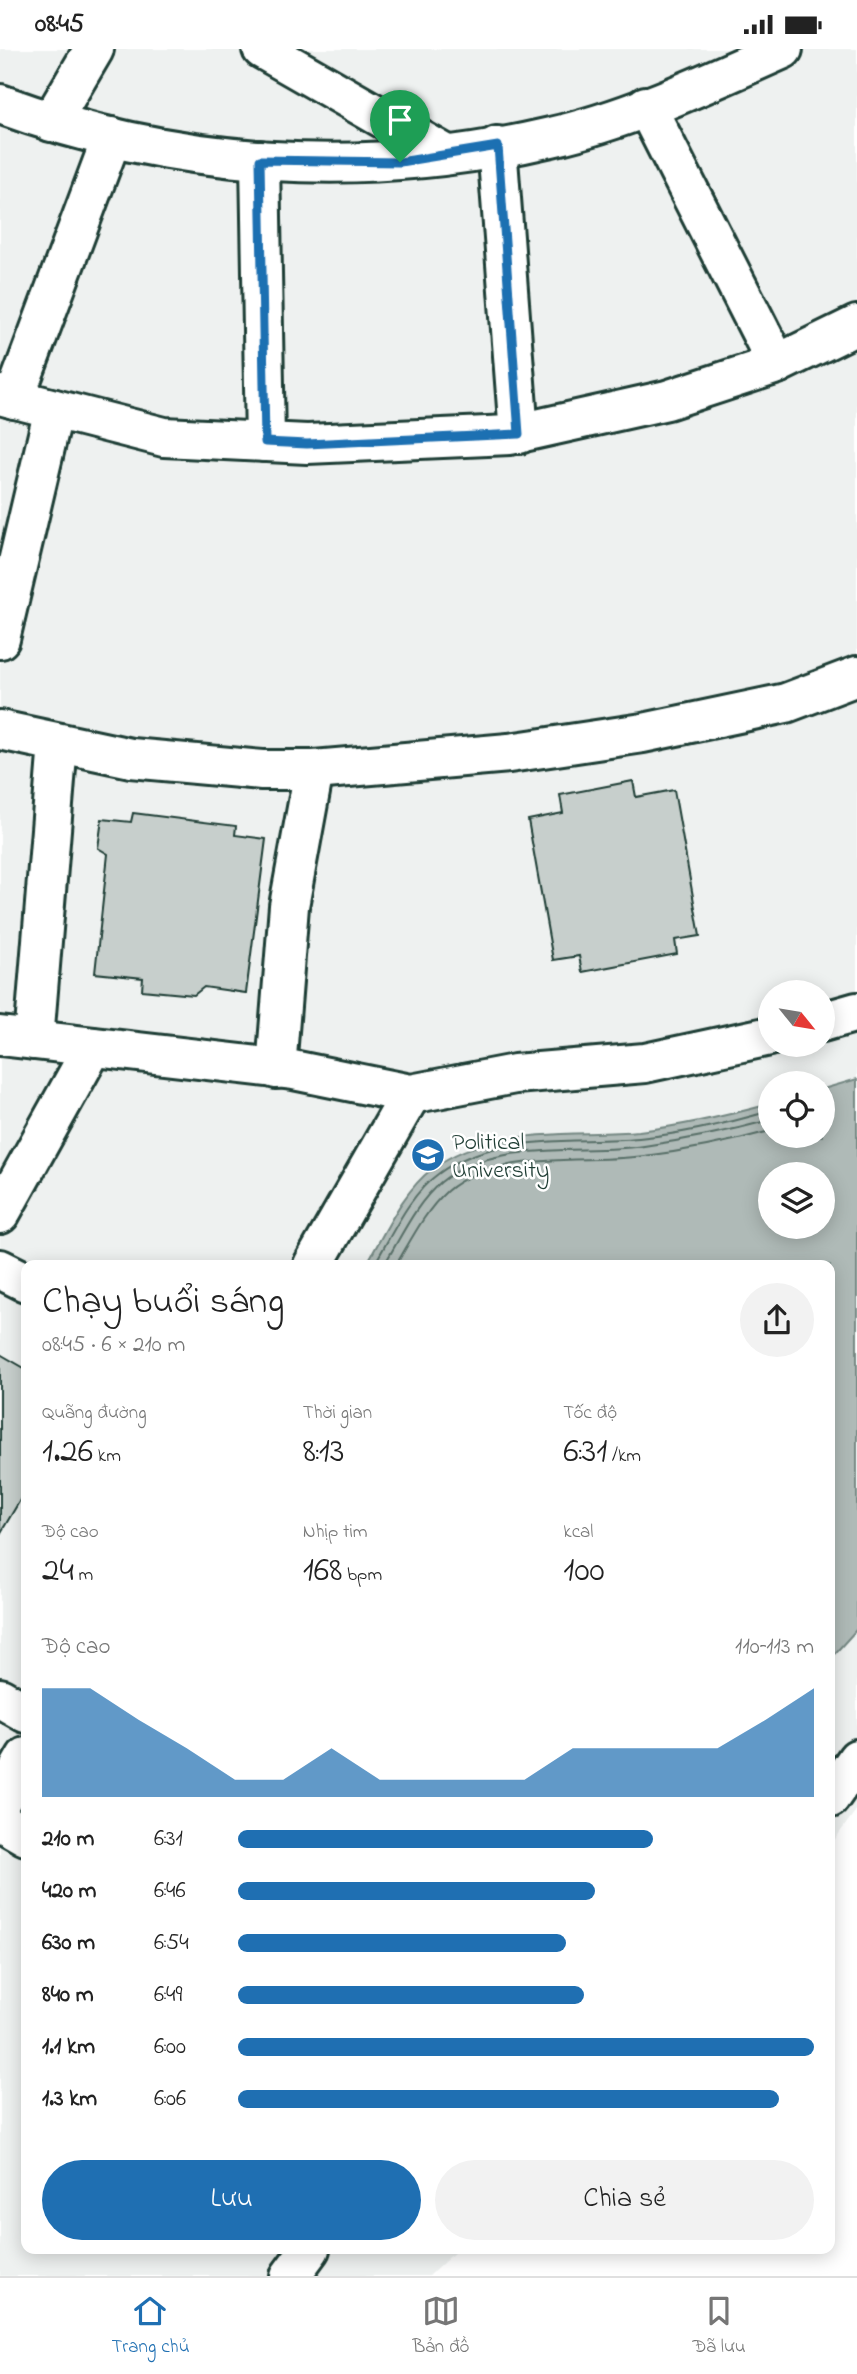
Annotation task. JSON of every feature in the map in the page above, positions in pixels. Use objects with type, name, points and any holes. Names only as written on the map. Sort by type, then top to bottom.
[{"type":"lane","points":[[51,123],[94,49]]},
{"type":"lane","points":[[262,49],[447,155]]},
{"type":"lane","points":[[0,104],[51,123],[173,151],[260,160],[400,162],[552,137],[646,106],[783,49]]},
{"type":"lane","points":[[646,106],[777,364]]},
{"type":"lane","points":[[112,137],[7,397],[164,437],[307,444],[519,434],[667,400],[777,364],[857,325]]},
{"type":"lane","points":[[498,146],[519,434]]},
{"type":"lane","points":[[260,160],[265,442]]},
{"type":"lane","points":[[0,639],[54,409]]},
{"type":"lane","points":[[0,730],[131,758],[262,770],[314,770],[509,753],[643,733],[786,703],[857,676]]},
{"type":"lane","points":[[58,743],[17,1038],[276,1069],[411,1094],[515,1074],[645,1063],[758,1039]]},
{"type":"lane","points":[[276,1069],[289,906],[314,770]]},
{"type":"lane","points":[[835,1018],[857,1012]]},
{"type":"lane","points":[[0,1214],[93,1047]]},
{"type":"lane","points":[[316,1260],[411,1094]]},
{"type":"lane","points":[[0,1269],[21,1280]]},
{"type":"lane","points":[[0,1698],[21,1710]]},
{"type":"lane","points":[[835,1791],[857,1759]]},
{"type":"lane","points":[[0,1802],[21,1766]]},
{"type":"lane","points":[[0,1821],[21,1833]]},
{"type":"lane","points":[[290,2276],[306,2254]]},
{"type":"shaded area","name":"Political University","points":[[0,49],[857,49],[857,1809],[835,1839],[835,1260],[21,1260],[21,2254],[453,2254],[429,2276],[0,2276]]},
{"type":"water","points":[[857,1079],[857,1629],[835,1653],[835,1260],[369,1260],[395,1214],[421,1178],[455,1155],[479,1145],[532,1136],[639,1131],[705,1120],[758,1107],[758,1148],[835,1148],[835,1085]]},
{"type":"building","points":[[633,781],[636,797],[674,790],[700,936],[675,940],[677,954],[582,972],[579,956],[553,960],[528,820],[563,813],[560,795]]},
{"type":"building","points":[[133,813],[236,826],[235,835],[266,839],[246,993],[204,987],[194,995],[142,990],[143,978],[95,973],[108,854],[98,848],[102,819],[131,822]]},
{"type":"building","points":[[0,1354],[21,1366],[21,1498],[0,1534]]},
{"type":"place","name":"Political University","points":[[428,1155]]},
{"type":"route","points":[[498,146],[519,434],[307,444],[265,442],[260,160],[400,162],[498,146]]}]
